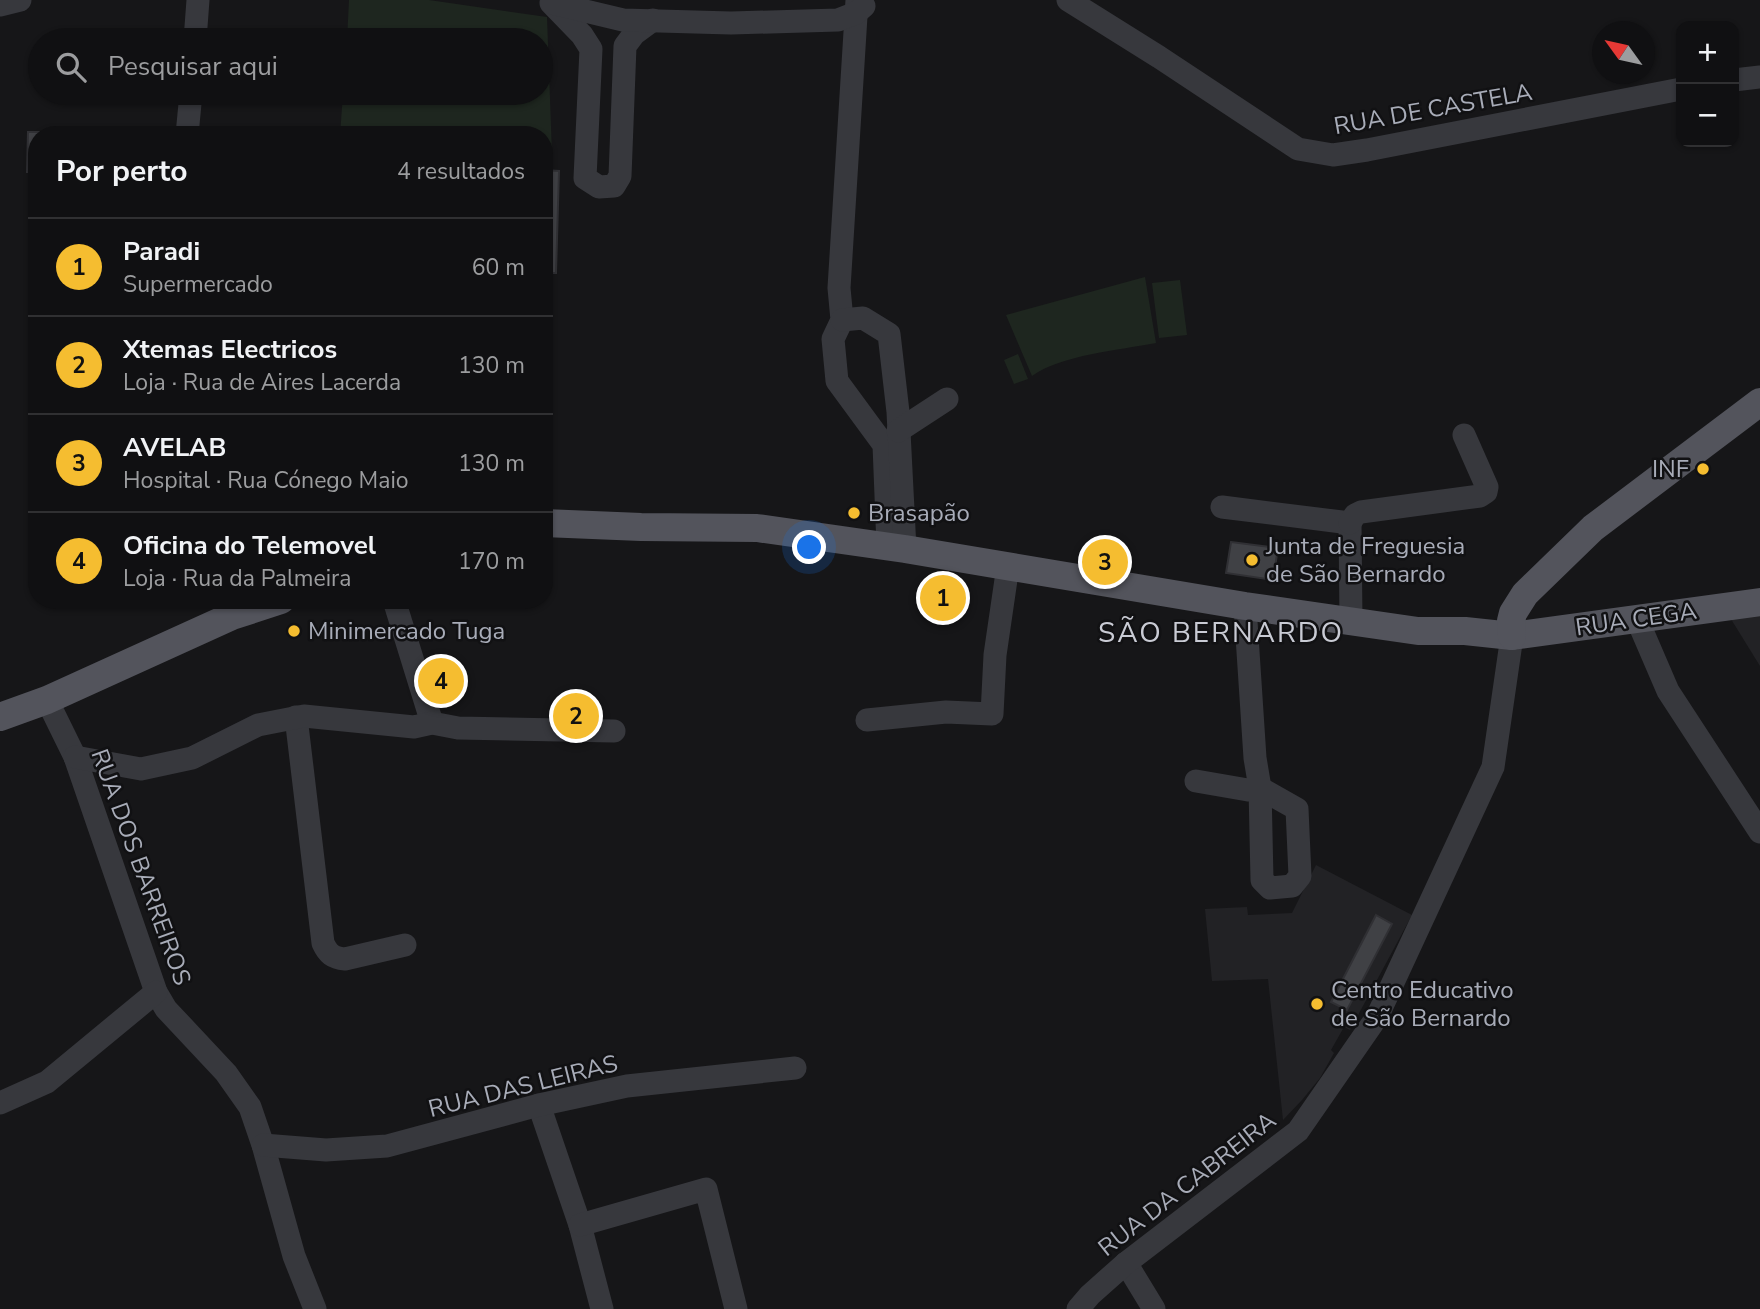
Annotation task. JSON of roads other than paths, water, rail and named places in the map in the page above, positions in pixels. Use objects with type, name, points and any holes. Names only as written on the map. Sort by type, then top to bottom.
[{"type":"main road","points":[[1465,631],[1525,594],[1593,528],[1760,402]]},
{"type":"main road","name":"RUA CEGA","points":[[553,523],[757,528],[897,547],[1245,606],[1418,631],[1465,631],[1512,636],[1760,602]]},
{"type":"main road","points":[[1512,636],[1513,613],[1525,594]]},
{"type":"main road","points":[[0,717],[253,609]]},
{"type":"street","points":[[0,5],[20,0]]},
{"type":"street","points":[[196,28],[198,0]]},
{"type":"street","name":"RUA DE CASTELA","points":[[1068,0],[1298,149],[1333,155],[1676,90]]},
{"type":"street","points":[[547,1],[582,35],[591,49],[585,178],[599,187],[614,186],[620,176],[625,46],[634,34],[653,20]]},
{"type":"street","points":[[547,1],[622,20],[731,23],[838,20],[861,4]]},
{"type":"street","points":[[861,4],[839,288],[842,320],[833,339],[837,382],[884,445],[897,547]]},
{"type":"street","points":[[1739,80],[1760,78]]},
{"type":"street","points":[[188,126],[190,105]]},
{"type":"street","points":[[842,320],[863,318],[889,334],[898,421],[897,547]]},
{"type":"street","points":[[898,421],[943,395]]},
{"type":"street","points":[[1351,621],[1350,523],[1361,512],[1480,496],[1486,492],[1487,487],[1464,435]]},
{"type":"street","points":[[1222,508],[1350,523]]},
{"type":"street","points":[[867,720],[946,712],[992,714],[995,655],[1008,566]]},
{"type":"street","points":[[1196,781],[1248,790],[1260,788],[1255,758],[1245,606]]},
{"type":"street","points":[[397,609],[432,723]]},
{"type":"street","points":[[1637,619],[1668,691],[1760,832]]},
{"type":"street","name":"RUA DA CABREIRA","points":[[1078,1309],[1126,1263],[1298,1131],[1377,1017],[1493,767],[1512,636]]},
{"type":"street","name":"RUA DOS BARREIROS","points":[[47,699],[75,757],[156,992],[166,1009],[226,1073],[250,1107],[294,1256],[315,1309]]},
{"type":"street","points":[[75,757],[141,769],[192,758],[258,725],[304,716],[414,727],[432,723],[458,728],[614,731]]},
{"type":"street","points":[[296,717],[323,943],[328,953],[345,959],[405,945]]},
{"type":"street","points":[[0,1103],[47,1082],[156,992]]},
{"type":"street","name":"RUA DAS LEIRAS","points":[[263,1145],[326,1150],[387,1146],[540,1105],[626,1086],[795,1068]]},
{"type":"street","points":[[540,1105],[580,1225],[602,1309]]},
{"type":"street","points":[[580,1225],[706,1189],[735,1309]]},
{"type":"street","points":[[1126,1263],[1154,1309]]},
{"type":"place","name":"INF","points":[[1703,469]]},
{"type":"place","name":"Brasapão","points":[[854,513]]},
{"type":"place","name":"Junta de Freguesia de São Bernardo","points":[[1252,560]]},
{"type":"place","name":"AVELAB","points":[[1105,562]]},
{"type":"place","name":"Paradi","points":[[943,598]]},
{"type":"place","name":"Minimercado Tuga","points":[[294,631]]},
{"type":"place","name":"Oficina do Telemovel","points":[[441,681]]},
{"type":"place","name":"Xtemas Electricos","points":[[576,716]]},
{"type":"place","name":"Centro Educativo de São Bernardo","points":[[1317,1004]]},
{"type":"district","name":"SÃO BERNARDO","points":[[1221,632]]}]
